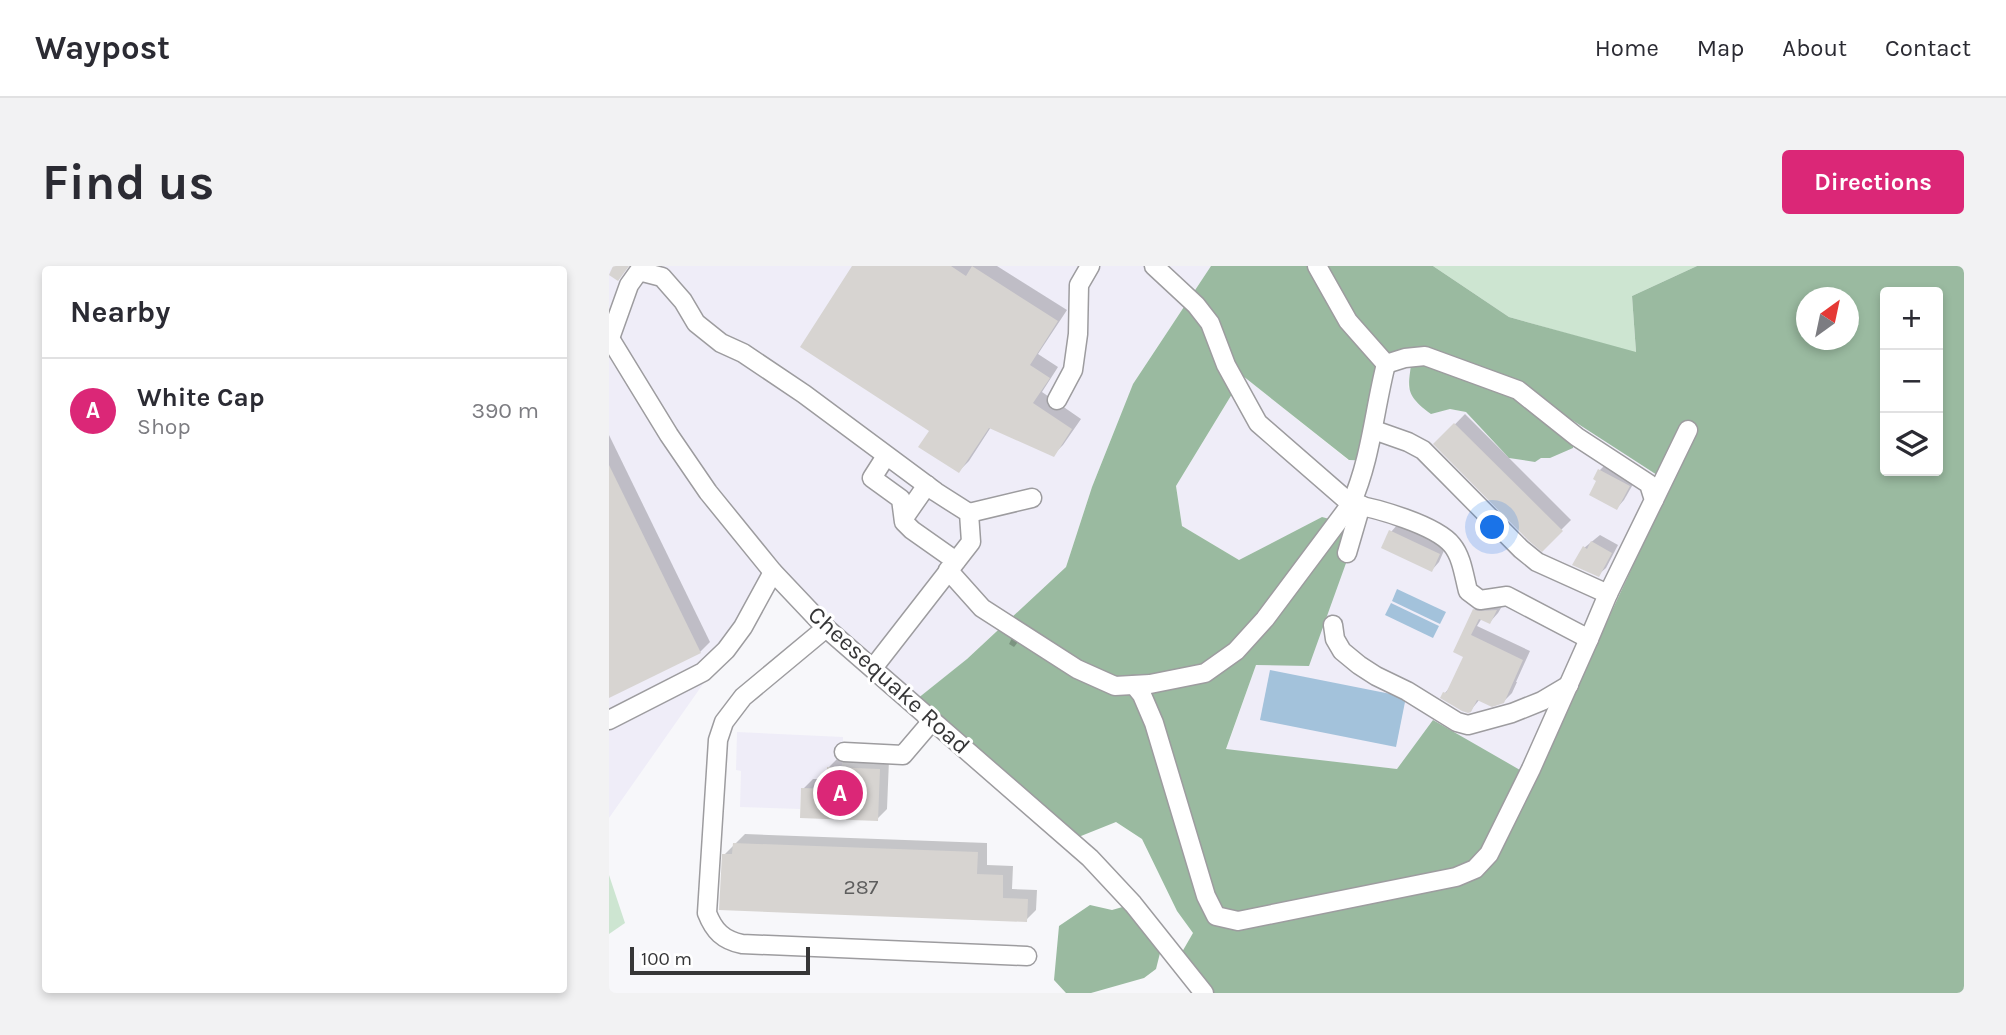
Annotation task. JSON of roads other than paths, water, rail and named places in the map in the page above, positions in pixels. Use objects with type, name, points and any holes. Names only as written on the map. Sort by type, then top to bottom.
[{"type":"street","points":[[1057,400],[1073,370],[1078,334],[1079,285],[1090,266]]},
{"type":"street","points":[[1154,266],[1196,305],[1210,323],[1226,365],[1258,423],[1356,505],[1371,507],[1424,527],[1451,543],[1459,556],[1468,591],[1480,600],[1507,596],[1590,639]]},
{"type":"street","points":[[1317,266],[1348,321],[1385,364]]},
{"type":"street","points":[[610,339],[629,285],[640,269],[662,277],[683,301],[696,323],[720,343],[743,353],[804,394],[886,456],[969,513],[1032,498]]},
{"type":"street","name":"Cheesequake Road","points":[[610,339],[708,492],[773,572],[826,628],[1090,858],[1133,904],[1204,993]]},
{"type":"street","points":[[1385,364],[1425,356],[1518,390],[1577,437],[1650,484],[1654,500]]},
{"type":"street","points":[[1347,553],[1358,489],[1374,430],[1385,364]]},
{"type":"street","points":[[1374,430],[1423,450],[1537,562],[1608,594]]},
{"type":"street","points":[[1134,685],[1142,695],[1154,723],[1206,896],[1216,916],[1238,921],[1456,877],[1475,869],[1489,854],[1531,769],[1608,594],[1688,430]]},
{"type":"street","points":[[886,456],[872,478],[901,499],[904,522],[952,566],[982,608],[1077,669],[1115,686],[1150,684],[1205,673],[1236,651],[1356,505]]},
{"type":"street","points":[[904,518],[927,485]]},
{"type":"street","points":[[873,668],[971,542],[969,513]]},
{"type":"street","points":[[609,720],[703,673],[726,650],[743,626],[773,572]]},
{"type":"street","points":[[1332,625],[1335,639],[1342,651],[1359,665],[1417,696],[1457,722],[1468,725],[1512,713],[1542,701],[1569,685]]},
{"type":"street","points":[[826,628],[743,697],[724,722],[726,747],[707,913],[717,933],[730,941],[743,944],[1027,956]]},
{"type":"street","points":[[844,752],[903,755],[932,721]]},
{"type":"water","points":[[1397,589],[1446,612],[1440,624],[1392,601]]},
{"type":"water","points":[[1391,603],[1439,626],[1433,638],[1385,615]]},
{"type":"water","points":[[1270,670],[1406,697],[1396,747],[1260,720]]},
{"type":"place","name":"White Cap","points":[[840,793]]}]
